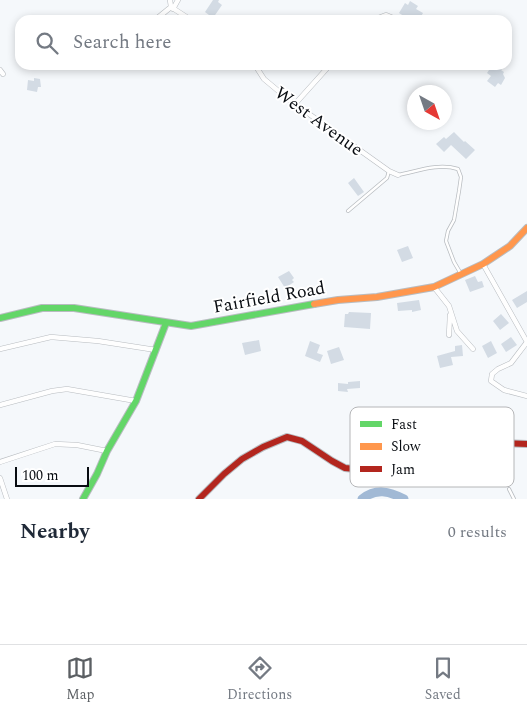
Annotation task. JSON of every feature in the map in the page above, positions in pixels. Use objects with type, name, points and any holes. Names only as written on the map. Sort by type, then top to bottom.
[{"type":"street","points":[[170,0],[172,8],[182,15]]},
{"type":"street","points":[[162,15],[172,8],[178,0]]},
{"type":"street","name":"West Avenue","points":[[258,70],[264,79],[295,104],[388,171],[398,175]]},
{"type":"street","points":[[295,104],[326,70]]},
{"type":"street","name":"Fairfield Road","points":[[0,318],[42,308],[74,308],[191,326],[338,300],[377,297],[434,287],[483,264],[510,246],[527,228]]},
{"type":"street","points":[[483,264],[527,342],[510,363],[492,374],[491,381],[504,390],[527,396]]},
{"type":"street","points":[[434,287],[448,306],[457,331],[473,350]]},
{"type":"street","points":[[449,335],[450,314]]},
{"type":"street","points":[[83,499],[107,451],[136,401],[166,323]]},
{"type":"street","points":[[0,349],[51,337],[98,341],[156,350]]},
{"type":"street","points":[[0,404],[52,391],[67,390],[136,401]]},
{"type":"street","points":[[198,499],[230,467],[261,446],[289,437],[305,443],[344,468],[350,468]]},
{"type":"street","points":[[0,462],[55,444],[77,445],[107,451]]},
{"type":"street","points":[[514,444],[527,444]]},
{"type":"street","points":[[0,478],[7,499]]},
{"type":"lane","points":[[398,175],[434,166],[448,166],[458,169],[461,177],[460,184],[454,220],[448,230],[446,241],[454,262],[462,274]]},
{"type":"lane","points":[[348,211],[387,178],[388,171]]},
{"type":"lane","points":[[509,489],[514,499]]},
{"type":"building","points":[[213,0],[219,0],[218,2],[222,5],[215,15],[209,15],[205,12]]},
{"type":"building","points":[[410,1],[418,6],[416,9],[423,13],[422,15],[402,15],[399,13],[405,3],[408,5]]},
{"type":"building","points":[[489,70],[501,70],[504,72],[505,78],[501,85],[498,83],[495,87],[487,81],[491,76],[487,73]]},
{"type":"building","points":[[34,78],[40,79],[41,87],[38,87],[37,92],[27,90],[28,80],[34,81]]},
{"type":"building","points":[[454,132],[475,150],[466,159],[451,145],[444,152],[436,144]]},
{"type":"building","points":[[354,178],[364,192],[358,196],[348,183]]},
{"type":"building","points":[[408,246],[413,258],[402,262],[397,250]]},
{"type":"building","points":[[289,271],[294,278],[292,280],[294,282],[285,288],[278,277]]},
{"type":"building","points":[[475,276],[478,282],[482,281],[484,287],[470,292],[465,280]]},
{"type":"building","points":[[527,291],[527,302],[517,308],[512,300]]},
{"type":"building","points":[[419,300],[421,310],[412,312],[412,310],[398,311],[397,303]]},
{"type":"building","points":[[349,312],[371,313],[370,329],[344,327],[345,314]]},
{"type":"building","points":[[501,314],[509,323],[500,330],[493,321]]},
{"type":"building","points":[[511,337],[517,345],[506,352],[501,344]]},
{"type":"building","points":[[259,340],[261,351],[245,355],[242,343]]},
{"type":"building","points":[[310,341],[320,345],[317,353],[323,355],[320,362],[305,356]]},
{"type":"building","points":[[491,341],[497,353],[488,358],[482,346]]},
{"type":"building","points":[[462,345],[463,356],[451,357],[453,365],[440,368],[437,356],[455,351],[455,346]]},
{"type":"building","points":[[339,347],[344,360],[331,364],[327,351]]},
{"type":"building","points":[[360,381],[360,388],[347,389],[348,392],[338,391],[338,383],[348,384],[348,382]]},
{"type":"waterway","points":[[362,499],[377,492],[393,494],[404,499]]},
{"type":"traffic: fast","points":[[0,318],[42,308],[74,308],[191,326],[314,304]]},
{"type":"traffic: fast","points":[[83,499],[107,451],[136,401],[166,323]]},
{"type":"traffic: slow","points":[[314,304],[377,297],[434,287],[483,264],[510,246],[527,228]]},
{"type":"traffic: jam","points":[[199,499],[242,459],[263,447],[287,437],[302,441],[332,461],[350,468]]},
{"type":"traffic: jam","points":[[514,444],[527,444]]}]
